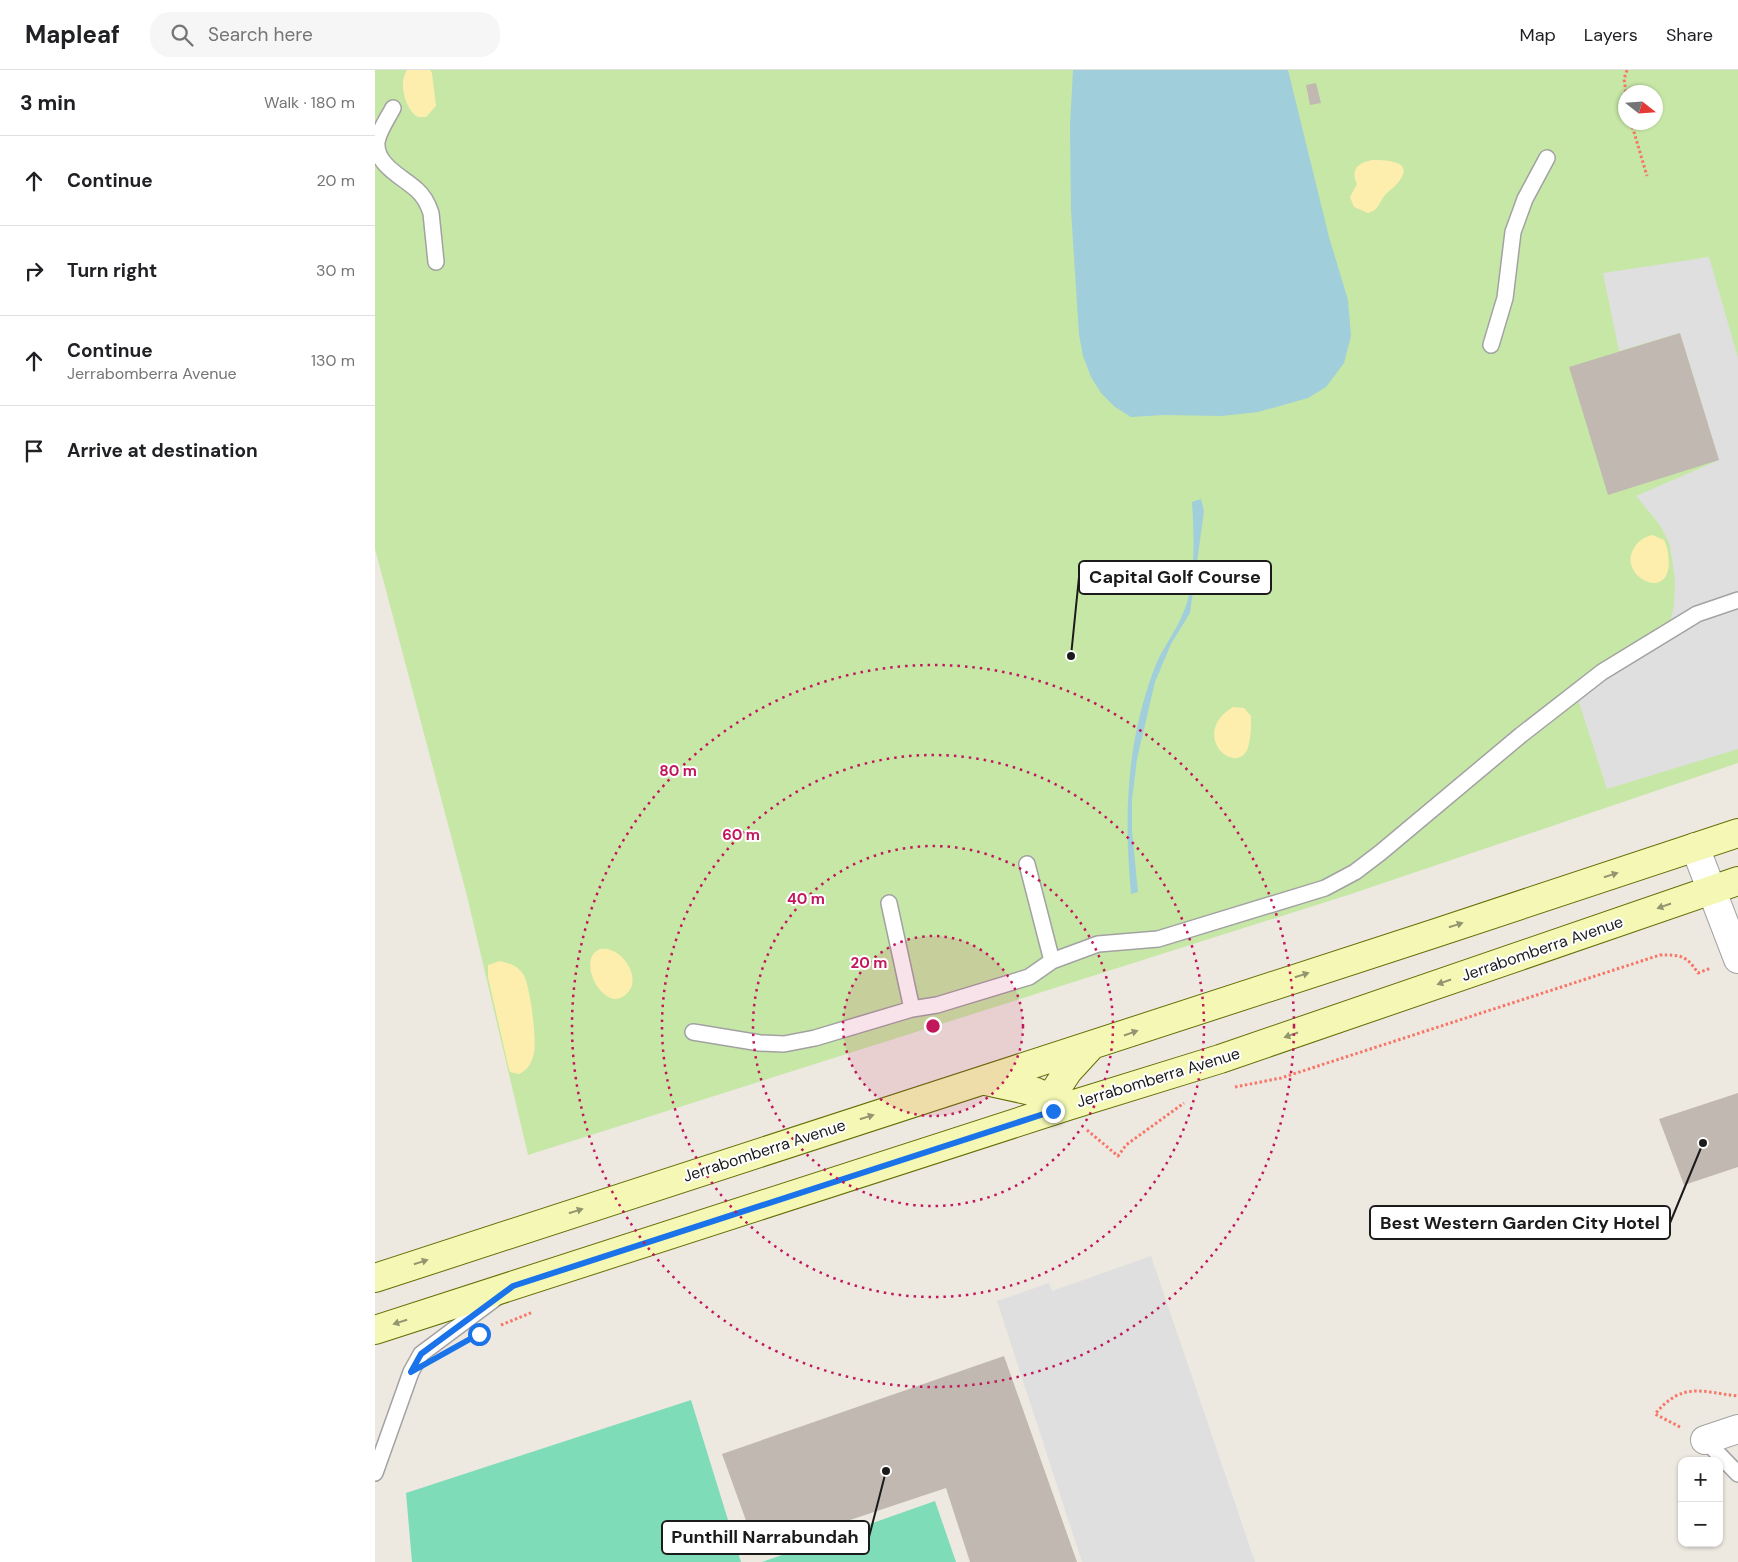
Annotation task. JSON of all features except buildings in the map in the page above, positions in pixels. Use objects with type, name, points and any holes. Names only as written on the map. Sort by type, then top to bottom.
[{"type":"main road","name":"Jerrabomberra Avenue","points":[[375,1278],[754,1152],[985,1081],[1738,833]]},
{"type":"main road","name":"Jerrabomberra Avenue","points":[[375,1330],[513,1286],[1052,1106],[1220,1059],[1738,881]]},
{"type":"main road","points":[[985,1081],[1023,1089],[1052,1106],[1068,1071],[1092,1046]]},
{"type":"street","points":[[1695,848],[1710,890],[1726,963]]},
{"type":"street","points":[[1705,1440],[1738,1429]]},
{"type":"lane","points":[[393,108],[378,138],[376,152],[381,161],[416,189],[429,206],[436,262]]},
{"type":"lane","points":[[1491,344],[1505,298],[1513,232],[1525,198],[1547,158]]},
{"type":"lane","points":[[693,1032],[760,1043],[784,1044],[815,1038],[912,1009],[937,1005],[1029,977],[1052,960],[1098,944],[1158,939],[1325,888],[1355,872],[1521,735],[1602,672],[1697,614],[1738,600]]},
{"type":"lane","points":[[1027,864],[1052,960]]},
{"type":"lane","points":[[889,903],[912,1009]]},
{"type":"lane","points":[[375,1473],[411,1372],[421,1354],[513,1286]]},
{"type":"lane","points":[[1705,1440],[1738,1474]]},
{"type":"path","points":[[1624,85],[1627,70]]},
{"type":"path","points":[[1633,130],[1647,176]]},
{"type":"path","points":[[1229,1088],[1281,1078],[1660,955],[1676,955],[1688,959],[1698,973],[1726,963]]},
{"type":"path","points":[[1081,1132],[1086,1130],[1118,1156],[1133,1139],[1193,1098]]},
{"type":"path","points":[[496,1327],[539,1310]]},
{"type":"path","points":[[1705,1440],[1655,1414],[1664,1403],[1685,1391],[1710,1390],[1738,1396]]},
{"type":"green space","points":[[375,70],[1738,70],[1738,763],[1348,895],[528,1155],[467,896],[375,549]]},
{"type":"green space","points":[[691,1400],[741,1562],[412,1562],[406,1493]]},
{"type":"green space","points":[[935,1501],[956,1562],[762,1562]]},
{"type":"sand","points":[[407,70],[430,70],[432,73],[436,106],[426,117],[418,117],[406,102],[403,81]]},
{"type":"sand","points":[[1372,160],[1396,162],[1403,168],[1403,173],[1377,208],[1368,213],[1354,207],[1350,197],[1357,184],[1355,171],[1359,165]]},
{"type":"sand","points":[[1652,535],[1664,540],[1669,563],[1664,578],[1658,582],[1650,583],[1636,574],[1631,558],[1634,548],[1641,540]]},
{"type":"sand","points":[[1233,707],[1244,708],[1251,716],[1250,738],[1247,750],[1241,757],[1233,758],[1225,755],[1219,748],[1215,739],[1215,729],[1220,718]]},
{"type":"sand","points":[[600,949],[609,949],[617,953],[629,967],[632,985],[628,992],[620,998],[613,999],[605,995],[594,980],[590,962],[593,954]]},
{"type":"sand","points":[[500,961],[519,969],[526,979],[528,988],[535,1047],[532,1060],[525,1070],[519,1074],[510,1072],[488,977],[488,965]]},
{"type":"shaded area","points":[[1709,257],[1738,358],[1738,749],[1607,789],[1577,696],[1659,636],[1670,622],[1674,606],[1675,581],[1670,545],[1660,525],[1636,496],[1719,460],[1680,333],[1619,351],[1603,273]]},
{"type":"shaded area","points":[[1151,1256],[1255,1562],[1082,1562],[997,1301],[1049,1283],[1052,1291]]},
{"type":"water","points":[[1073,70],[1288,70],[1329,237],[1348,300],[1351,336],[1344,363],[1326,387],[1308,398],[1258,412],[1222,416],[1163,415],[1131,417],[1115,407],[1101,393],[1091,377],[1083,356],[1079,335],[1071,210],[1070,126]]},
{"type":"water","points":[[1201,499],[1204,511],[1190,613],[1171,644],[1155,682],[1137,759],[1132,800],[1132,831],[1138,892],[1131,894],[1128,809],[1132,754],[1137,727],[1153,672],[1181,619],[1188,600],[1193,558],[1192,502]]},
{"type":"place","name":"Capital Golf Course","points":[[1071,656]]},
{"type":"place","name":"Best Western Garden City Hotel","points":[[1703,1143]]},
{"type":"place","name":"Punthill Narrabundah","points":[[886,1471]]},
{"type":"route","points":[[479,1334],[411,1372],[421,1354],[513,1286],[1053,1111]]}]
